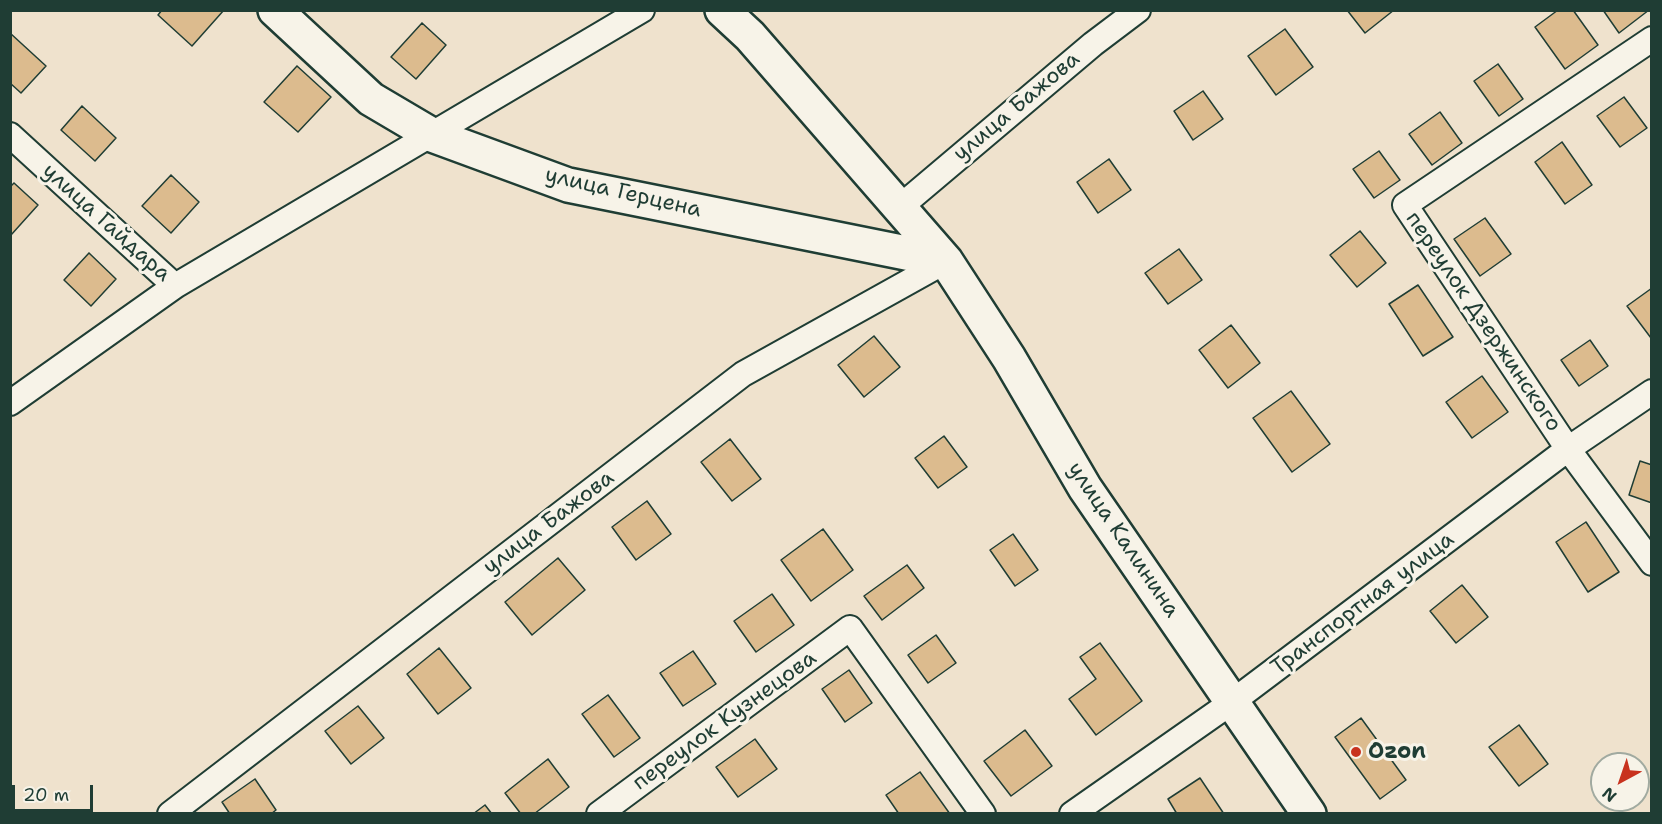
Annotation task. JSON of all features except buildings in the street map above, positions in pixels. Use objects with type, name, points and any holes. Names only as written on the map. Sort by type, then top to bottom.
[{"type":"street","name":"улица Герцена","points":[[275,10],[371,99],[432,135],[568,185],[946,261]]},
{"type":"street","points":[[10,403],[175,286],[642,10]]},
{"type":"street","name":"улица Калинина","points":[[722,10],[750,36],[946,261],[1009,358],[1085,488],[1309,813]]},
{"type":"street","name":"улица Бажова","points":[[900,207],[1093,44],[1138,10]]},
{"type":"street","name":"переулок Дзержинского","points":[[1652,39],[1405,205],[1568,449],[1652,563]]},
{"type":"street","name":"улица Гайдара","points":[[10,135],[175,286]]},
{"type":"street","name":"улица Бажова","points":[[170,813],[743,374],[946,261]]},
{"type":"street","name":"Транспортная улица","points":[[1072,813],[1232,702],[1568,449],[1652,392]]},
{"type":"street","name":"переулок Кузнецова","points":[[599,813],[850,628],[983,813]]},
{"type":"place","name":"Ozon","points":[[1356,752]]}]
